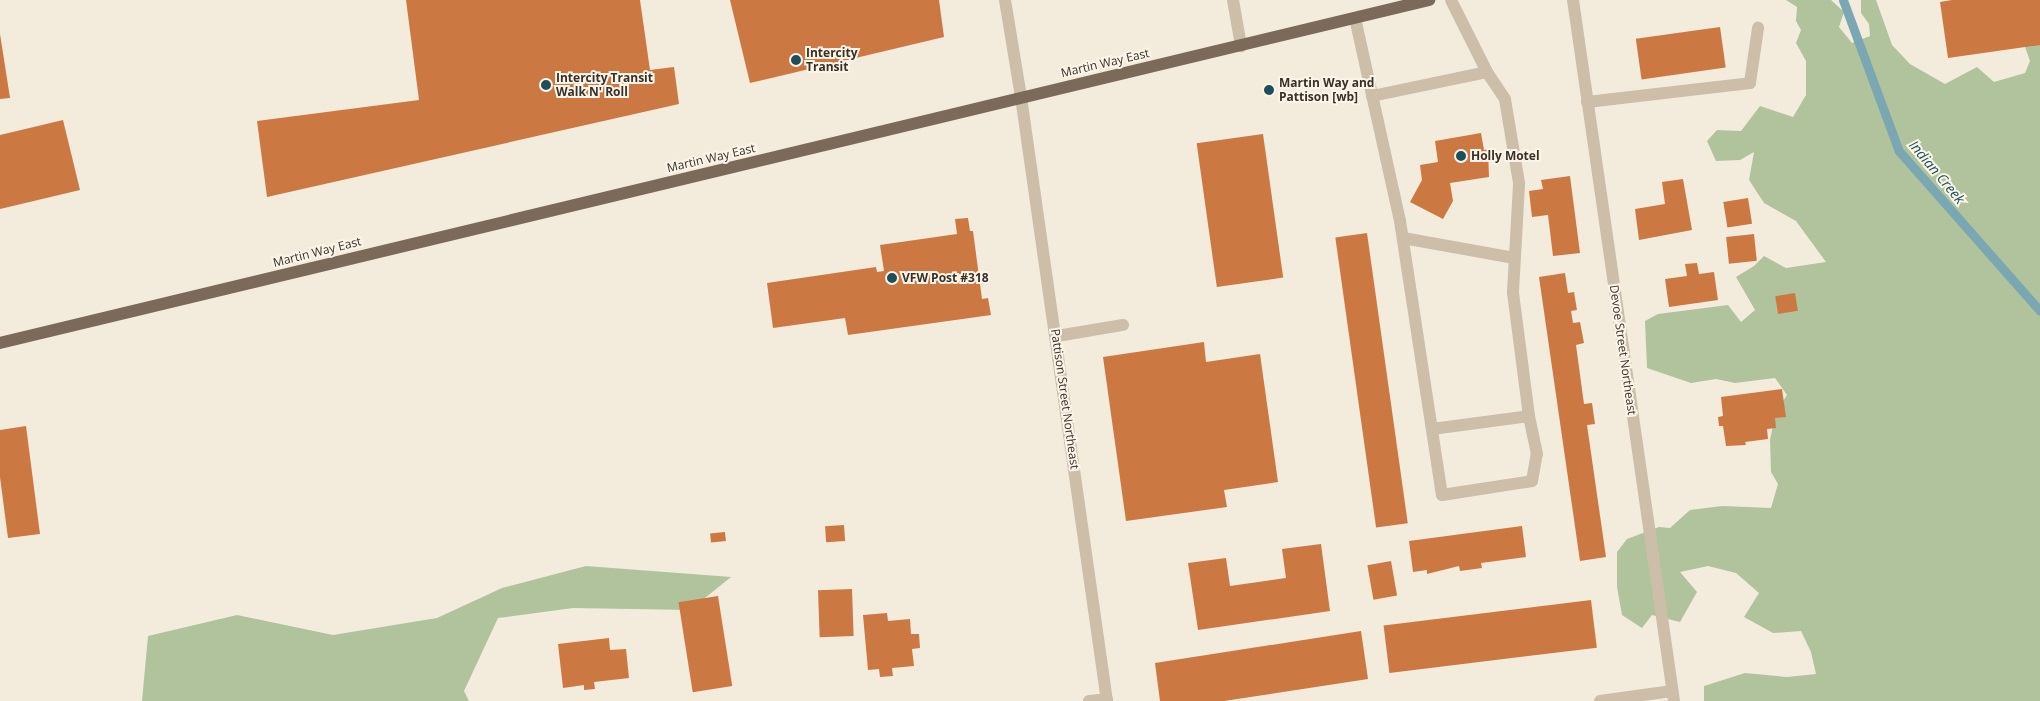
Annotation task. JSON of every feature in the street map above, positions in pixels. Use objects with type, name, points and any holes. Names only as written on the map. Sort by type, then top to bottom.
[{"type":"main road","name":"Martin Way East","points":[[0,343],[1429,0]]},
{"type":"street","name":"Pattison Street Northeast","points":[[1005,0],[1056,336],[1107,700]]},
{"type":"street","points":[[1233,0],[1241,46]]},
{"type":"street","points":[[1355,18],[1403,238],[1442,495],[1532,481],[1537,454],[1529,416],[1512,292],[1519,182],[1504,98],[1487,72],[1450,0]]},
{"type":"street","name":"Devoe Street Northeast","points":[[1573,0],[1673,696]]},
{"type":"street","points":[[1587,102],[1750,83],[1758,28]]},
{"type":"street","points":[[1372,96],[1487,72]]},
{"type":"street","points":[[1403,238],[1514,258]]},
{"type":"street","points":[[1056,336],[1123,325]]},
{"type":"street","points":[[1432,429],[1529,416]]},
{"type":"street","points":[[1600,701],[1673,696]]},
{"type":"street","points":[[1089,701],[1107,700]]},
{"type":"green space","points":[[1786,0],[1831,0],[1844,12],[1839,27],[1852,43],[1870,36],[1869,24],[1861,13],[1861,0],[1876,0],[1892,45],[1910,64],[1945,84],[1977,67],[1994,82],[2025,73],[2030,61],[2023,41],[2040,35],[2040,701],[1704,701],[1704,686],[1745,673],[1787,677],[1816,674],[1811,652],[1801,631],[1773,633],[1744,617],[1759,593],[1736,573],[1708,566],[1680,572],[1697,592],[1680,622],[1652,615],[1642,628],[1622,615],[1617,587],[1617,552],[1627,539],[1659,527],[1670,528],[1690,510],[1722,506],[1771,508],[1778,484],[1771,472],[1770,440],[1776,412],[1787,395],[1775,378],[1735,383],[1716,379],[1691,383],[1647,368],[1645,321],[1658,314],[1728,305],[1741,322],[1755,310],[1736,277],[1754,266],[1764,256],[1786,268],[1826,262],[1796,221],[1764,203],[1749,180],[1754,152],[1740,160],[1716,161],[1707,141],[1717,130],[1741,131],[1760,106],[1793,117],[1806,95],[1806,61],[1796,43],[1801,30],[1796,21],[1797,7]]},
{"type":"green space","points":[[586,566],[731,577],[690,610],[573,608],[498,618],[464,691],[469,701],[142,701],[148,636],[237,615],[333,635],[437,618],[502,588]]},
{"type":"building","name":"Intercity Transit Walk N' Roll","points":[[406,0],[640,0],[650,70],[674,67],[679,104],[267,197],[257,121],[419,100]]},
{"type":"building","name":"Intercity Transit","points":[[730,0],[939,0],[944,37],[750,83]]},
{"type":"building","points":[[1952,0],[2040,0],[2040,45],[1948,58],[1940,2]]},
{"type":"building","points":[[1720,27],[1726,68],[1642,79],[1636,39]]},
{"type":"building","points":[[0,34],[10,98],[0,99]]},
{"type":"building","points":[[63,120],[80,190],[0,209],[0,135]]},
{"type":"building","points":[[1481,133],[1484,150],[1488,149],[1489,177],[1450,183],[1453,201],[1443,219],[1410,202],[1422,180],[1420,165],[1438,162],[1435,141]]},
{"type":"building","points":[[1263,134],[1283,278],[1217,287],[1197,143]]},
{"type":"building","points":[[1570,176],[1580,253],[1553,256],[1548,215],[1532,217],[1529,191],[1543,189],[1541,180]]},
{"type":"building","points":[[1683,179],[1692,230],[1639,240],[1635,209],[1665,204],[1662,182]]},
{"type":"building","points":[[1748,198],[1752,224],[1727,228],[1723,202]]},
{"type":"building","name":"VFW Post #318","points":[[968,218],[970,231],[973,231],[982,299],[988,298],[991,315],[848,335],[845,318],[773,328],[767,283],[876,267],[877,272],[884,271],[880,245],[957,234],[955,219]]},
{"type":"building","points":[[1367,233],[1408,523],[1376,528],[1335,237]]},
{"type":"building","points":[[1754,234],[1757,261],[1729,264],[1726,237]]},
{"type":"building","points":[[1697,263],[1699,274],[1714,272],[1718,300],[1669,307],[1665,279],[1687,276],[1685,264]]},
{"type":"building","points":[[1565,273],[1568,293],[1574,292],[1577,310],[1571,311],[1573,323],[1580,322],[1584,343],[1576,345],[1584,404],[1592,403],[1595,424],[1587,425],[1606,557],[1580,561],[1539,277]]},
{"type":"building","points":[[1795,293],[1798,311],[1778,314],[1775,296]]},
{"type":"building","points":[[1204,342],[1206,362],[1260,354],[1278,482],[1224,490],[1227,507],[1126,521],[1103,357]]},
{"type":"building","points":[[1782,389],[1786,417],[1775,418],[1776,428],[1767,429],[1768,439],[1745,442],[1746,445],[1726,446],[1723,426],[1719,426],[1718,417],[1723,416],[1721,397]]},
{"type":"building","points":[[26,426],[40,534],[8,538],[0,477],[0,430]]},
{"type":"building","points":[[844,525],[845,541],[826,542],[825,526]]},
{"type":"building","points":[[1522,526],[1526,557],[1481,563],[1482,568],[1460,571],[1459,566],[1427,574],[1427,570],[1413,572],[1409,541]]},
{"type":"building","points":[[725,532],[726,541],[711,543],[710,534]]},
{"type":"building","points":[[1321,544],[1330,611],[1198,630],[1188,563],[1226,558],[1230,586],[1286,578],[1282,549]]},
{"type":"building","points":[[1391,561],[1397,595],[1373,600],[1367,565]]},
{"type":"building","points":[[852,589],[854,636],[820,637],[818,590]]},
{"type":"building","points":[[718,596],[732,686],[693,692],[678,602]]},
{"type":"building","points":[[1591,600],[1597,648],[1389,673],[1384,625]]},
{"type":"building","points":[[887,613],[888,621],[910,619],[911,634],[919,634],[920,648],[912,649],[914,666],[892,668],[893,676],[880,677],[879,669],[868,670],[863,615]]},
{"type":"building","points":[[1361,631],[1368,679],[1224,701],[1160,701],[1155,663]]},
{"type":"building","points":[[609,638],[610,650],[626,649],[629,678],[594,682],[595,689],[584,690],[584,685],[563,688],[558,644]]},
{"type":"waterway","name":"Indian Creek","points":[[1843,0],[1899,151],[2040,311]]},
{"type":"place","name":"Intercity Transit","points":[[796,60]]},
{"type":"place","name":"Intercity Transit Walk N' Roll","points":[[546,85]]},
{"type":"place","name":"Martin Way and Pattison [wb]","points":[[1269,90]]},
{"type":"place","name":"Holly Motel","points":[[1461,156]]},
{"type":"place","name":"VFW Post #318","points":[[892,278]]}]
